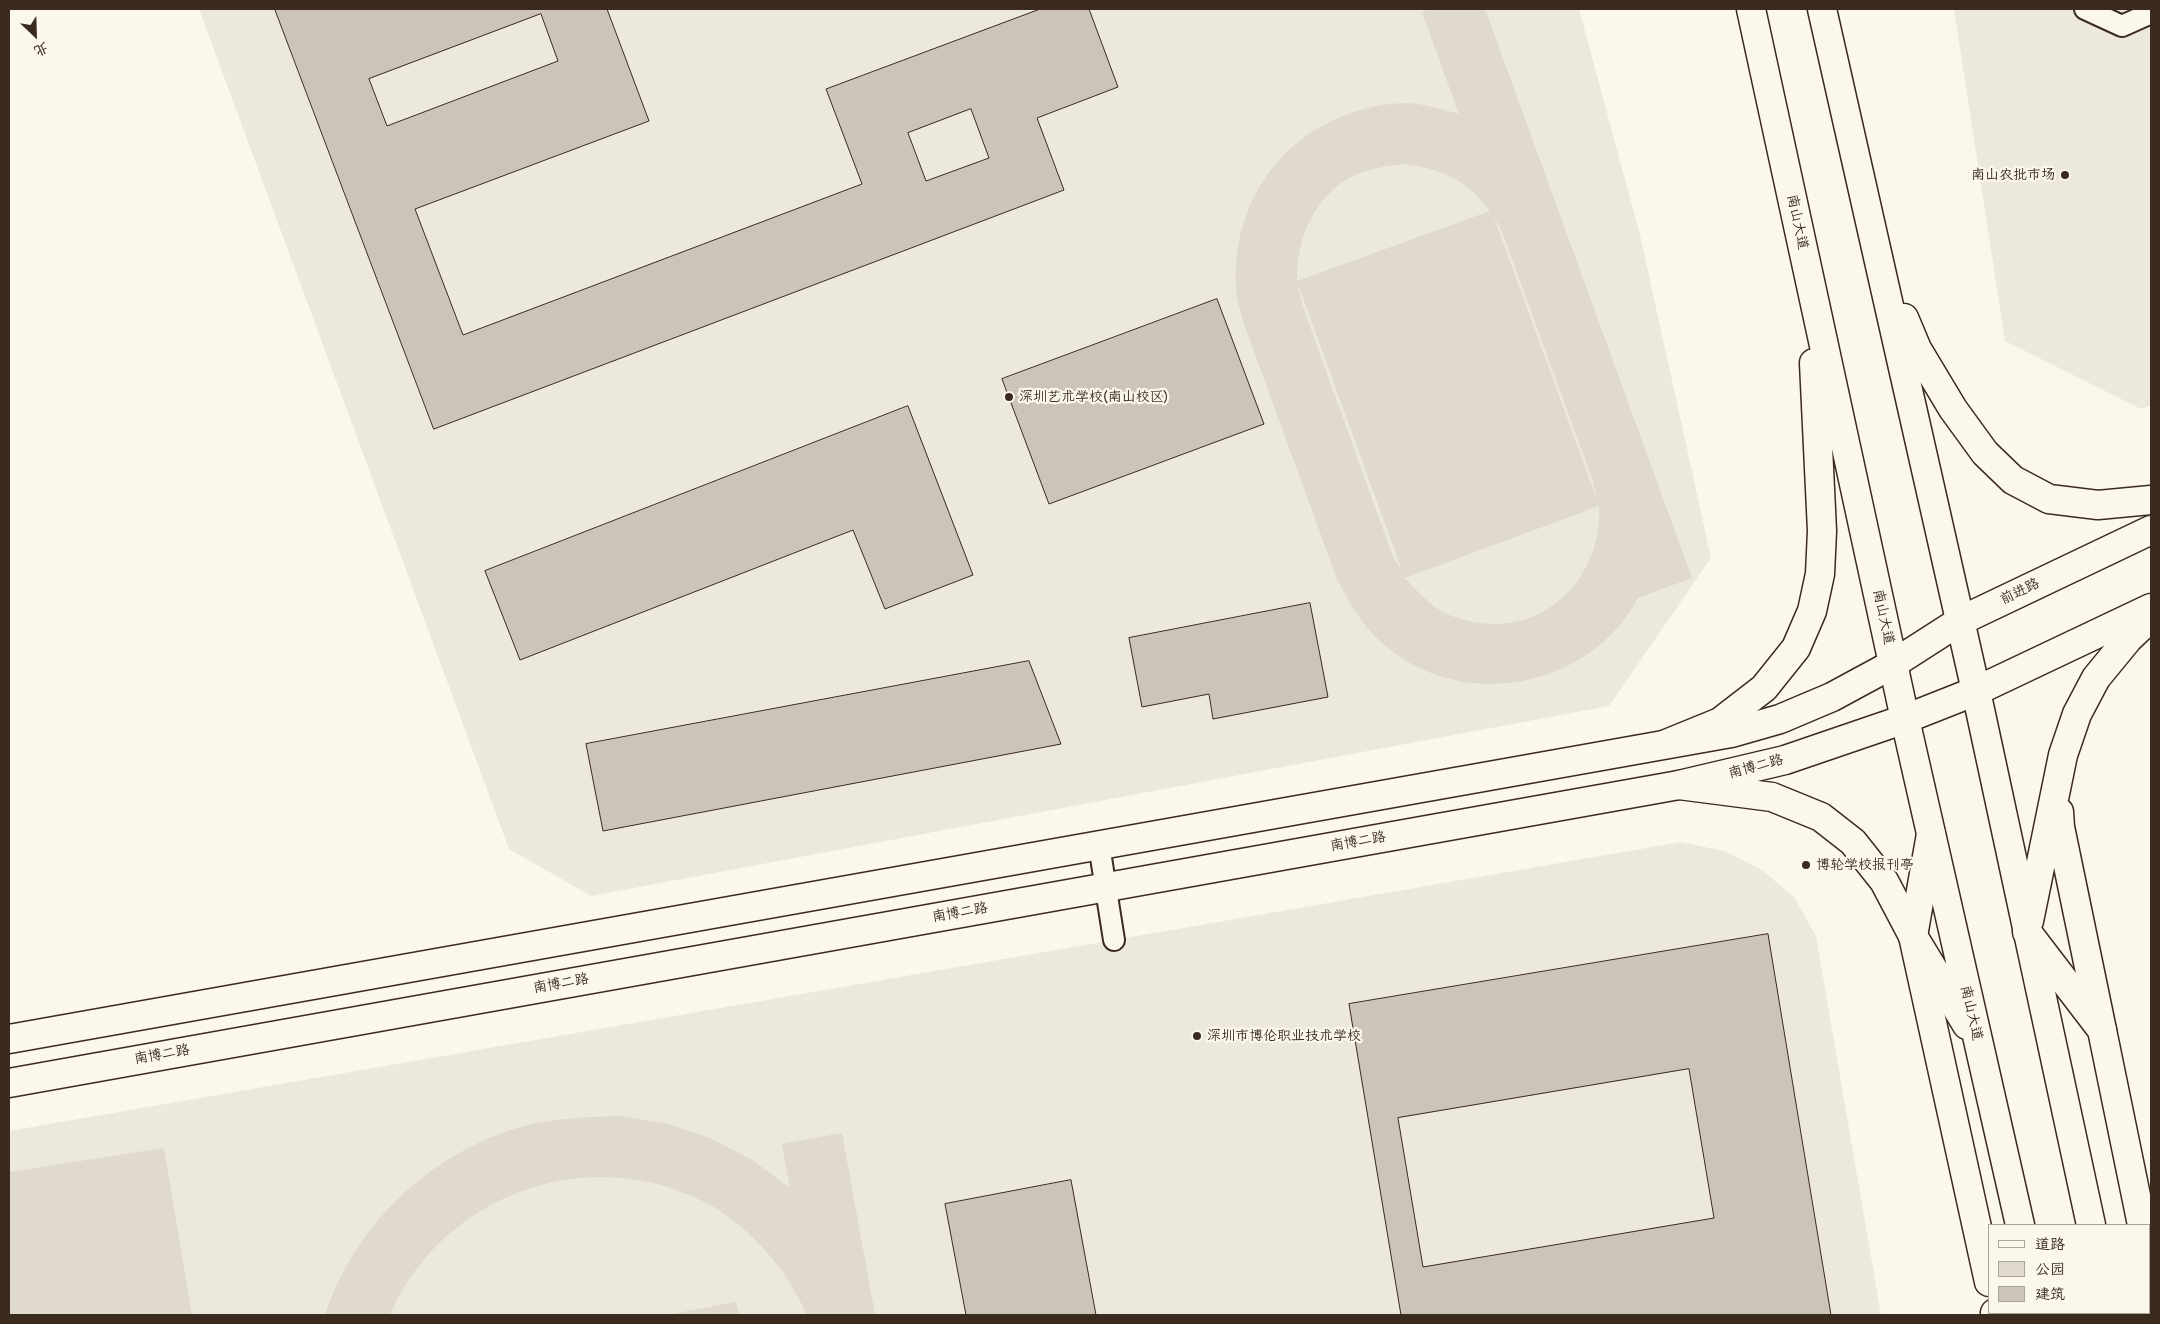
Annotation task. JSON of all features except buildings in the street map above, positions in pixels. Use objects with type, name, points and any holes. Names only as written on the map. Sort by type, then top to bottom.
[{"type":"main road","name":"南山大道","points":[[1751,9],[1904,719],[2020,1224]]},
{"type":"main road","points":[[1822,9],[1976,691],[2091,1224]]},
{"type":"main road","points":[[1878,254],[1917,349],[1953,409],[1980,446],[2012,480],[2049,499],[2098,505],[2151,500]]},
{"type":"main road","points":[[1666,744],[1720,722],[1764,688],[1796,648],[1812,611],[1820,574],[1822,531],[1811,286]]},
{"type":"main road","name":"前进路","points":[[1893,664],[1960,621],[2151,530]]},
{"type":"main road","points":[[1904,719],[1976,691],[2151,608]]},
{"type":"main road","points":[[2102,1030],[2027,932],[2063,755],[2077,714],[2096,678],[2128,639],[2151,617]]},
{"type":"main road","points":[[9,1039],[1731,733],[1780,719],[1832,697],[1893,664]]},
{"type":"main road","name":"南博二路","points":[[9,1083],[1679,785],[1785,760],[1904,719]]},
{"type":"main road","points":[[1679,785],[1772,797],[1821,817],[1853,842],[1884,881],[1913,936],[1979,1046]]},
{"type":"main road","points":[[2057,788],[2060,827],[2142,1224]]},
{"type":"main road","points":[[1931,834],[1913,936],[1988,1277]]},
{"type":"lane","points":[[2085,9],[2122,26],[2151,13]]},
{"type":"lane","points":[[1099,845],[1114,940]]},
{"type":"shaded area","name":"深圳艺术学校(南山校区)","points":[[199,9],[1579,9],[1640,235],[1711,558],[1609,706],[591,896],[509,849]]},
{"type":"shaded area","name":"南山农批市场","points":[[1954,9],[2151,9],[2151,405],[2141,409],[2005,341]]},
{"type":"shaded area","name":"深圳市博伦职业技术学校","points":[[1681,842],[1724,851],[1762,870],[1794,897],[1816,936],[1881,1315],[9,1315],[9,1131]]},
{"type":"green space","points":[[1430,9],[1485,9],[1692,578],[1638,598],[1616,629],[1588,654],[1555,671],[1520,681],[1483,684],[1446,678],[1411,664],[1380,641],[1361,620],[1337,579],[1244,324],[1237,296],[1238,250],[1246,216],[1260,186],[1280,159],[1305,137],[1334,120],[1367,108],[1410,103],[1459,114],[1422,12]],"holes":[[[1404,164],[1442,173],[1472,191],[1490,211],[1297,281],[1300,250],[1304,234],[1318,206],[1328,194],[1341,184],[1355,175],[1373,169]],[[1493,215],[1503,234],[1593,481],[1597,500]],[[1298,287],[1403,573],[1392,554],[1303,307]],[[1599,506],[1598,531],[1592,554],[1582,575],[1567,593],[1550,608],[1529,618],[1506,623],[1481,623],[1456,617],[1441,611],[1431,604],[1405,578]]]},
{"type":"green space","points":[[618,1116],[665,1123],[710,1138],[752,1160],[790,1188],[782,1144],[842,1133],[875,1315],[807,1315],[782,1271],[760,1245],[735,1222],[715,1208],[670,1188],[628,1179],[586,1178],[545,1184],[506,1198],[470,1218],[438,1245],[411,1277],[390,1315],[325,1315],[338,1282],[356,1251],[377,1222],[401,1196],[428,1173],[458,1154],[490,1138],[524,1126],[583,1117]]},
{"type":"green space","points":[[164,1148],[192,1315],[9,1315],[9,1172]]},
{"type":"green space","points":[[736,1302],[739,1315],[666,1315]]},
{"type":"place","name":"南山农批市场","points":[[2065,175]]},
{"type":"place","name":"深圳艺术学校(南山校区)","points":[[1009,397]]},
{"type":"place","name":"博轮学校报刊亭","points":[[1806,865]]},
{"type":"place","name":"深圳市博伦职业技术学校","points":[[1197,1036]]}]
